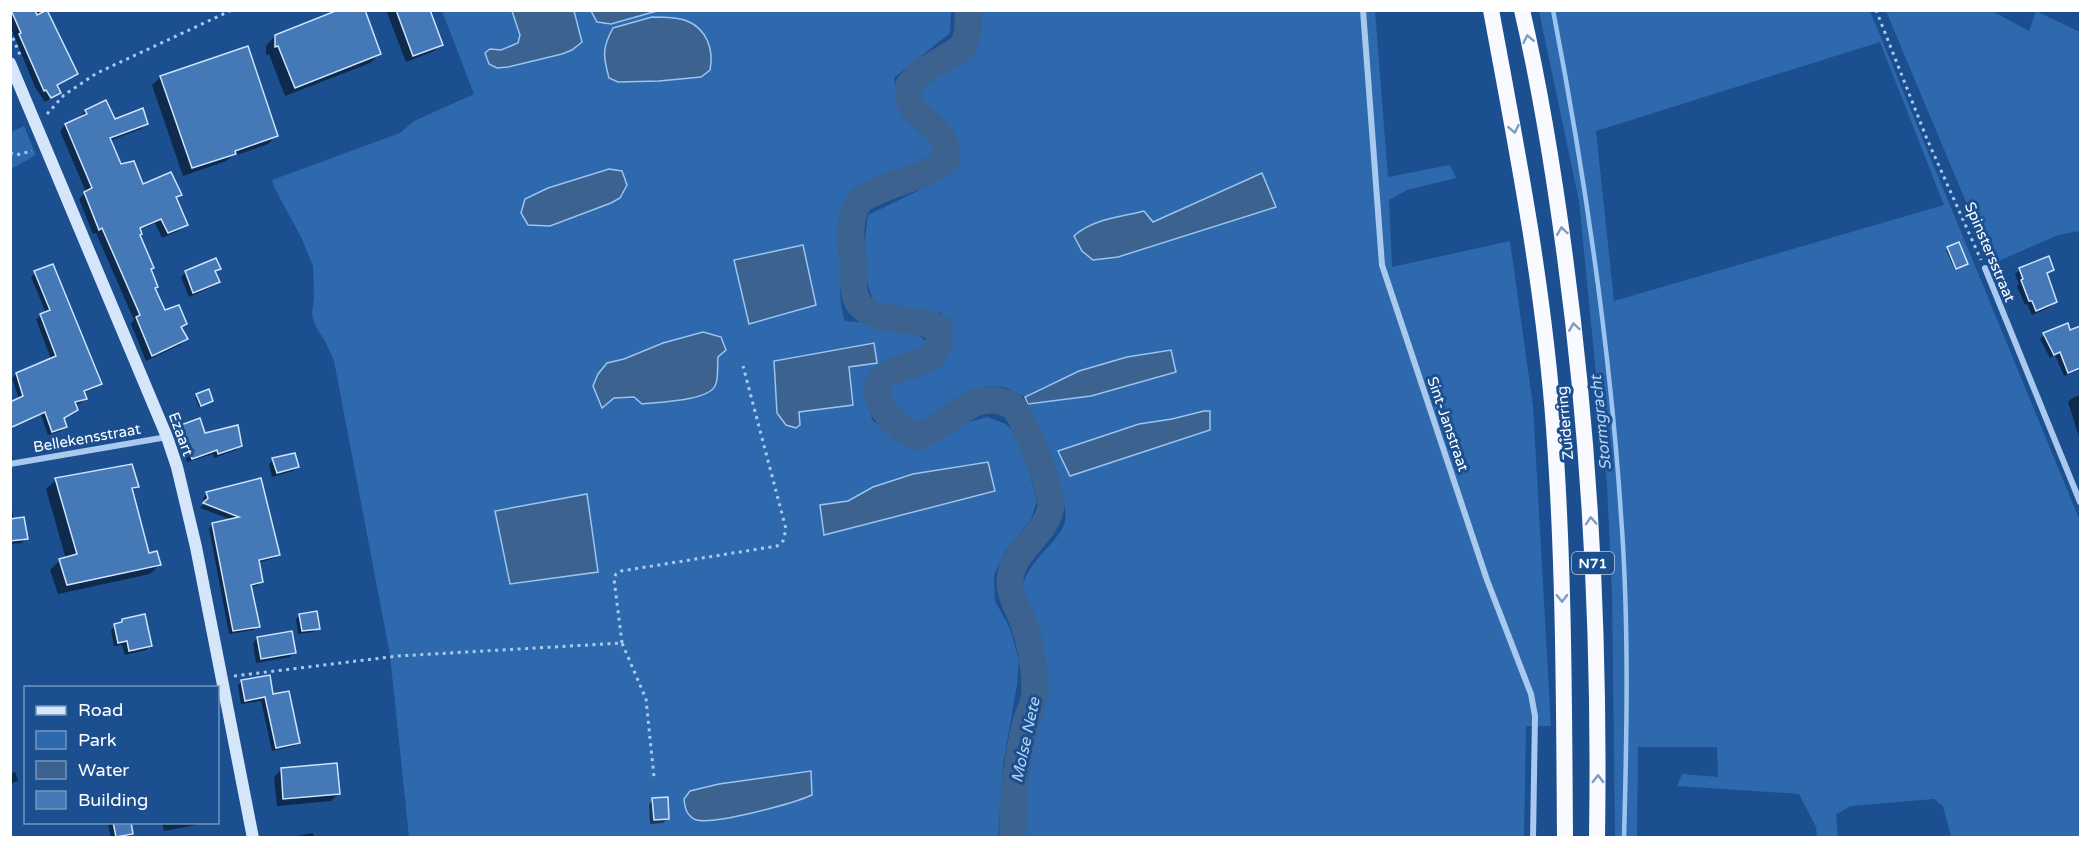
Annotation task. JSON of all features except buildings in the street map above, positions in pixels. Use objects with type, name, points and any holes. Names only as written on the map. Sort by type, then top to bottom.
[{"type":"highway","name":"Zuiderring","points":[[1491,10],[1532,243],[1554,428],[1561,576],[1565,837]]},
{"type":"highway","name":"Zuiderring","points":[[1522,10],[1554,174],[1576,336],[1597,631],[1597,837]]},
{"type":"main road","name":"Ezaart","points":[[10,63],[167,437],[177,467],[196,547],[254,837]]},
{"type":"street","name":"Sint-Janstraat","points":[[1363,10],[1382,265],[1487,579],[1531,694],[1535,717],[1533,837]]},
{"type":"street","name":"Spinstersstraat","points":[[1985,268],[2080,502]]},
{"type":"street","name":"Bellekensstraat","points":[[10,464],[167,437]]},
{"type":"path","points":[[37,126],[64,95],[96,73],[232,10]]},
{"type":"path","name":"Spinstersstraat","points":[[1876,10],[1927,139],[1985,268]]},
{"type":"path","points":[[10,153],[16,155],[45,147]]},
{"type":"path","points":[[654,777],[646,699],[622,643],[616,574],[621,571],[777,546],[783,541],[786,529],[743,366]]},
{"type":"path","points":[[221,677],[398,656],[622,643]]},
{"type":"green space","points":[[442,11],[951,11],[950,33],[894,78],[899,94],[929,134],[938,156],[933,163],[869,184],[848,200],[842,211],[839,236],[841,299],[845,321],[901,328],[920,336],[928,343],[922,353],[883,368],[869,379],[864,388],[866,403],[873,421],[885,428],[894,439],[918,450],[940,440],[965,423],[987,417],[1006,424],[1020,440],[1037,501],[1031,519],[1005,552],[994,575],[995,601],[1010,628],[1019,661],[1003,765],[998,837],[409,837],[390,655],[334,361],[312,315],[313,266],[272,180],[400,133],[414,121],[474,94]],"holes":[[[718,357],[714,371],[703,390],[693,398],[683,400],[614,398],[607,363],[624,359]],[[971,464],[994,492],[824,535],[820,505],[848,501],[873,487],[913,474]]]},
{"type":"green space","points":[[981,11],[1375,11],[1388,177],[1450,165],[1456,178],[1407,190],[1389,200],[1392,267],[1510,241],[1533,406],[1551,726],[1526,726],[1524,837],[1024,837],[1024,802],[1029,755],[1043,704],[1045,676],[1044,653],[1024,596],[1024,580],[1035,562],[1057,537],[1065,521],[1063,496],[1058,480],[1028,404],[1091,396],[1176,371],[1171,350],[1152,353],[1078,373],[1025,397],[1003,387],[990,386],[978,389],[922,420],[910,423],[889,400],[888,393],[897,383],[935,368],[949,345],[952,335],[941,313],[894,309],[875,303],[867,282],[866,271],[865,248],[868,215],[942,179],[960,156],[940,118],[922,101],[920,89],[975,47],[980,36]],"holes":[[[1262,173],[1276,207],[1118,257],[1152,223]],[[1172,419],[1070,476],[1059,451],[1139,424]]]},
{"type":"green space","points":[[1539,11],[1870,11],[2080,521],[2080,837],[1951,837],[1943,806],[1934,799],[1851,806],[1836,814],[1838,837],[1817,837],[1816,827],[1799,794],[1677,786],[1682,774],[1718,777],[1717,747],[1638,747],[1637,837],[1615,837],[1612,592],[1607,485],[1579,201]],"holes":[[[1880,42],[1944,205],[1614,301],[1596,131]]]},
{"type":"green space","points":[[1886,11],[1992,11],[2029,31],[2036,11],[2080,32],[2080,231],[2058,235],[1992,264]]},
{"type":"green space","points":[[24,126],[36,155],[11,169],[11,132]]},
{"type":"water","points":[[512,11],[574,11],[582,42],[562,54],[497,68],[489,64],[485,53],[490,49],[501,50],[518,43],[520,35]]},
{"type":"water","points":[[591,11],[657,11],[611,24],[597,22]]},
{"type":"water","points":[[652,17],[683,20],[700,29],[710,48],[710,70],[701,77],[659,81],[618,82],[609,78],[605,52],[613,28]]},
{"type":"water","points":[[609,169],[622,171],[627,185],[620,198],[550,226],[528,225],[521,213],[525,199],[548,188]]},
{"type":"water","points":[[1262,173],[1276,207],[1118,257],[1093,260],[1082,251],[1074,236],[1098,222],[1144,211],[1153,222]]},
{"type":"water","points":[[803,245],[816,305],[749,324],[734,260]]},
{"type":"water","points":[[703,332],[721,337],[726,350],[718,357],[716,383],[710,391],[693,398],[642,404],[634,397],[614,398],[602,408],[593,386],[598,374],[607,363],[624,359],[663,343]]},
{"type":"water","points":[[874,343],[877,363],[849,367],[853,405],[799,412],[800,425],[796,428],[786,425],[777,413],[774,361]]},
{"type":"water","points":[[1171,350],[1176,372],[1091,396],[1028,404],[1025,397],[1079,371],[1127,357]]},
{"type":"water","points":[[1210,411],[1210,430],[1070,476],[1058,451],[1139,424]]},
{"type":"water","points":[[988,462],[995,491],[824,535],[820,505],[848,501],[873,487],[913,474]]},
{"type":"water","points":[[587,494],[598,572],[510,584],[495,511]]},
{"type":"water","points":[[811,771],[812,795],[788,803],[752,813],[703,821],[691,817],[685,808],[684,799],[690,791],[719,784]]},
{"type":"waterway","name":"Molse Nete","points":[[968,10],[968,31],[963,47],[920,73],[909,85],[909,98],[913,107],[942,138],[947,158],[931,170],[862,199],[854,213],[851,238],[854,292],[861,306],[887,318],[920,322],[939,328],[937,349],[932,356],[890,373],[879,381],[878,397],[888,415],[915,437],[977,403],[988,400],[1008,404],[1017,412],[1023,423],[1037,454],[1047,486],[1051,507],[1048,517],[1021,553],[1011,573],[1011,590],[1031,648],[1035,691],[1021,743],[1013,811],[1013,838]]},
{"type":"waterway","name":"Stormgracht","points":[[1553,10],[1586,198],[1603,325],[1616,452],[1624,555],[1626,636],[1624,838]]}]
